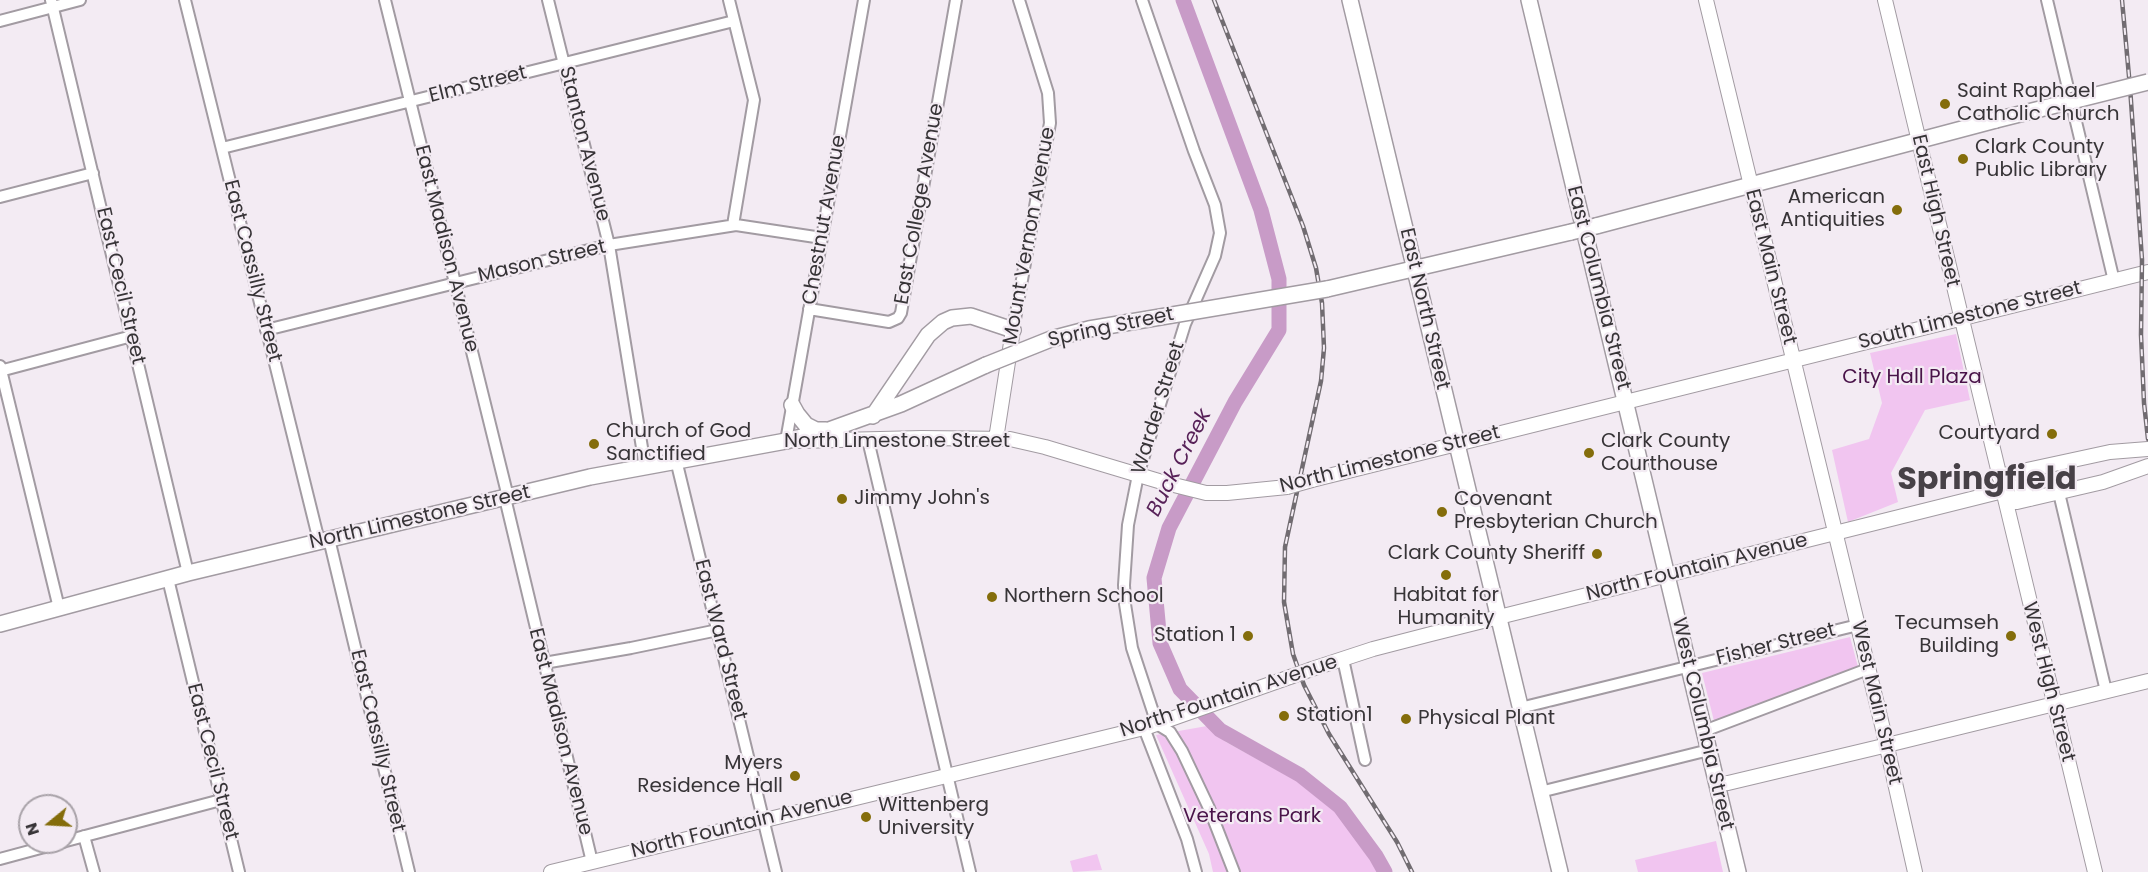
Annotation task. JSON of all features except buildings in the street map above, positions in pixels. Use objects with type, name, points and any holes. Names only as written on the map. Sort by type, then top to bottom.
[{"type":"main road","name":"East North Street","points":[[1350,0],[1560,872]]},
{"type":"main road","name":"East Columbia Street","points":[[1528,0],[1667,576]]},
{"type":"main road","name":"Spring Street","points":[[786,441],[873,416],[986,365],[1051,339],[1089,329],[1327,289],[1415,270],[1596,226],[1918,140],[2148,82]]},
{"type":"main road","points":[[873,416],[928,335],[943,322],[952,318],[971,316],[1013,330]]},
{"type":"main road","points":[[792,405],[807,425],[816,430],[829,430]]},
{"type":"main road","name":"North Limestone Street","points":[[0,624],[188,573],[506,497],[645,466],[786,441]]},
{"type":"main road","name":"West Columbia Street","points":[[1667,576],[1738,872]]},
{"type":"street","points":[[0,21],[52,4],[80,0]]},
{"type":"street","name":"East Cassilly Street","points":[[185,0],[266,330],[324,540],[409,872]]},
{"type":"street","name":"East Madison Avenue","points":[[385,0],[592,862]]},
{"type":"street","name":"Stanton Avenue","points":[[548,0],[609,245],[645,466]]},
{"type":"street","points":[[729,0],[754,100],[733,225]]},
{"type":"street","name":"Chestnut Avenue","points":[[786,441],[864,0]]},
{"type":"street","name":"East College Avenue","points":[[809,309],[889,322],[898,318],[901,313],[956,0]]},
{"type":"street","name":"Mount Vernon Avenue","points":[[996,439],[1050,123],[1048,93],[1019,0]]},
{"type":"street","name":"Warder Street","points":[[1142,0],[1215,205],[1220,233],[1215,256],[1185,324],[1138,475],[1128,525],[1124,565],[1125,604],[1132,648],[1157,724]]},
{"type":"street","name":"East Main Street","points":[[1706,0],[1835,533]]},
{"type":"street","name":"East High Street","points":[[1885,0],[2003,491]]},
{"type":"street","points":[[2047,0],[2114,281]]},
{"type":"street","name":"East Cecil Street","points":[[52,4],[188,573]]},
{"type":"street","name":"Elm Street","points":[[222,148],[734,21]]},
{"type":"street","points":[[0,197],[93,172]]},
{"type":"street","name":"Mason Street","points":[[266,330],[609,245],[733,225],[822,238]]},
{"type":"street","name":"South Limestone Street","points":[[1793,359],[2148,272]]},
{"type":"street","points":[[59,608],[0,369],[132,336]]},
{"type":"street","name":"North Limestone Street","points":[[786,441],[1010,439],[1045,447],[1162,482],[1206,493],[1226,494],[1287,487],[1793,359]]},
{"type":"street","points":[[868,440],[970,872]]},
{"type":"street","points":[[1999,476],[2080,458],[2148,449]]},
{"type":"street","points":[[2131,450],[2137,458],[2132,471]]},
{"type":"street","name":"East Ward Street","points":[[676,460],[776,872]]},
{"type":"street","points":[[2003,491],[2017,502],[2103,482],[2148,466]]},
{"type":"street","points":[[2030,499],[2021,488],[2026,474],[2032,470]]},
{"type":"street","name":"North Fountain Avenue","points":[[551,872],[1144,728],[1373,649],[2003,491]]},
{"type":"street","name":"West High Street","points":[[2003,491],[2095,872]]},
{"type":"street","points":[[2060,493],[2106,691]]},
{"type":"street","name":"West Main Street","points":[[1835,533],[1887,745],[1915,872]]},
{"type":"street","name":"East Cecil Street","points":[[168,579],[239,872]]},
{"type":"street","name":"Fisher Street","points":[[1520,708],[1858,625]]},
{"type":"street","points":[[544,663],[718,630]]},
{"type":"street","points":[[1343,659],[1365,760]]},
{"type":"street","points":[[1704,731],[1868,669]]},
{"type":"street","points":[[1717,784],[2148,681]]},
{"type":"street","points":[[1157,724],[1170,732],[1182,751],[1209,808],[1234,872]]},
{"type":"street","points":[[1144,728],[1187,839],[1196,872]]},
{"type":"street","points":[[1540,792],[1708,750]]},
{"type":"street","points":[[78,838],[222,800]]},
{"type":"street","points":[[84,836],[94,872]]},
{"type":"street","points":[[0,859],[19,854]]},
{"type":"green space","name":"City Hall Plaza","points":[[1956,334],[1970,400],[1925,410],[1891,473],[1898,502],[1848,522],[1832,450],[1869,439],[1882,403],[1870,353]]},
{"type":"green space","points":[[1850,637],[1858,667],[1714,721],[1702,673]]},
{"type":"green space","name":"Veterans Park","points":[[1207,726],[1226,742],[1297,781],[1335,809],[1378,872],[1213,872],[1209,854],[1156,735]]},
{"type":"green space","points":[[1716,841],[1723,872],[1638,872],[1635,860]]},
{"type":"green space","points":[[1097,854],[1102,870],[1073,872],[1070,861]]},
{"type":"waterway","name":"Buck Creek","points":[[1183,0],[1261,210],[1279,279],[1279,330],[1235,402],[1169,528],[1154,578],[1160,643],[1180,689],[1220,730],[1300,775],[1340,807],[1385,872]]},
{"type":"railway","points":[[1214,0],[1303,226],[1316,268],[1322,303],[1324,348],[1321,381],[1285,547],[1284,602],[1293,654],[1304,685],[1329,734],[1397,842],[1412,872]]},
{"type":"railway","points":[[2122,0],[2142,260],[2141,335],[2148,439]]},
{"type":"place","name":"Saint Raphael Catholic Church","points":[[1945,104]]},
{"type":"place","name":"Clark County Public Library","points":[[1963,159]]},
{"type":"place","name":"American Antiquities","points":[[1897,210]]},
{"type":"place","name":"Courtyard","points":[[2052,434]]},
{"type":"place","name":"Church of God Sanctified","points":[[594,444]]},
{"type":"place","name":"Clark County Courthouse","points":[[1589,453]]},
{"type":"place","name":"Jimmy John's","points":[[842,499]]},
{"type":"place","name":"Covenant Presbyterian Church","points":[[1442,512]]},
{"type":"place","name":"Clark County Sheriff","points":[[1597,554]]},
{"type":"place","name":"Habitat for Humanity","points":[[1446,575]]},
{"type":"place","name":"Northern School","points":[[992,597]]},
{"type":"place","name":"Station 1","points":[[1248,636]]},
{"type":"place","name":"Tecumseh Building","points":[[2011,636]]},
{"type":"place","name":"Station1","points":[[1284,716]]},
{"type":"place","name":"Physical Plant","points":[[1406,719]]},
{"type":"place","name":"Myers Residence Hall","points":[[795,776]]},
{"type":"place","name":"Wittenberg University","points":[[866,817]]},
{"type":"district","name":"Springfield","points":[[1987,481]]}]
